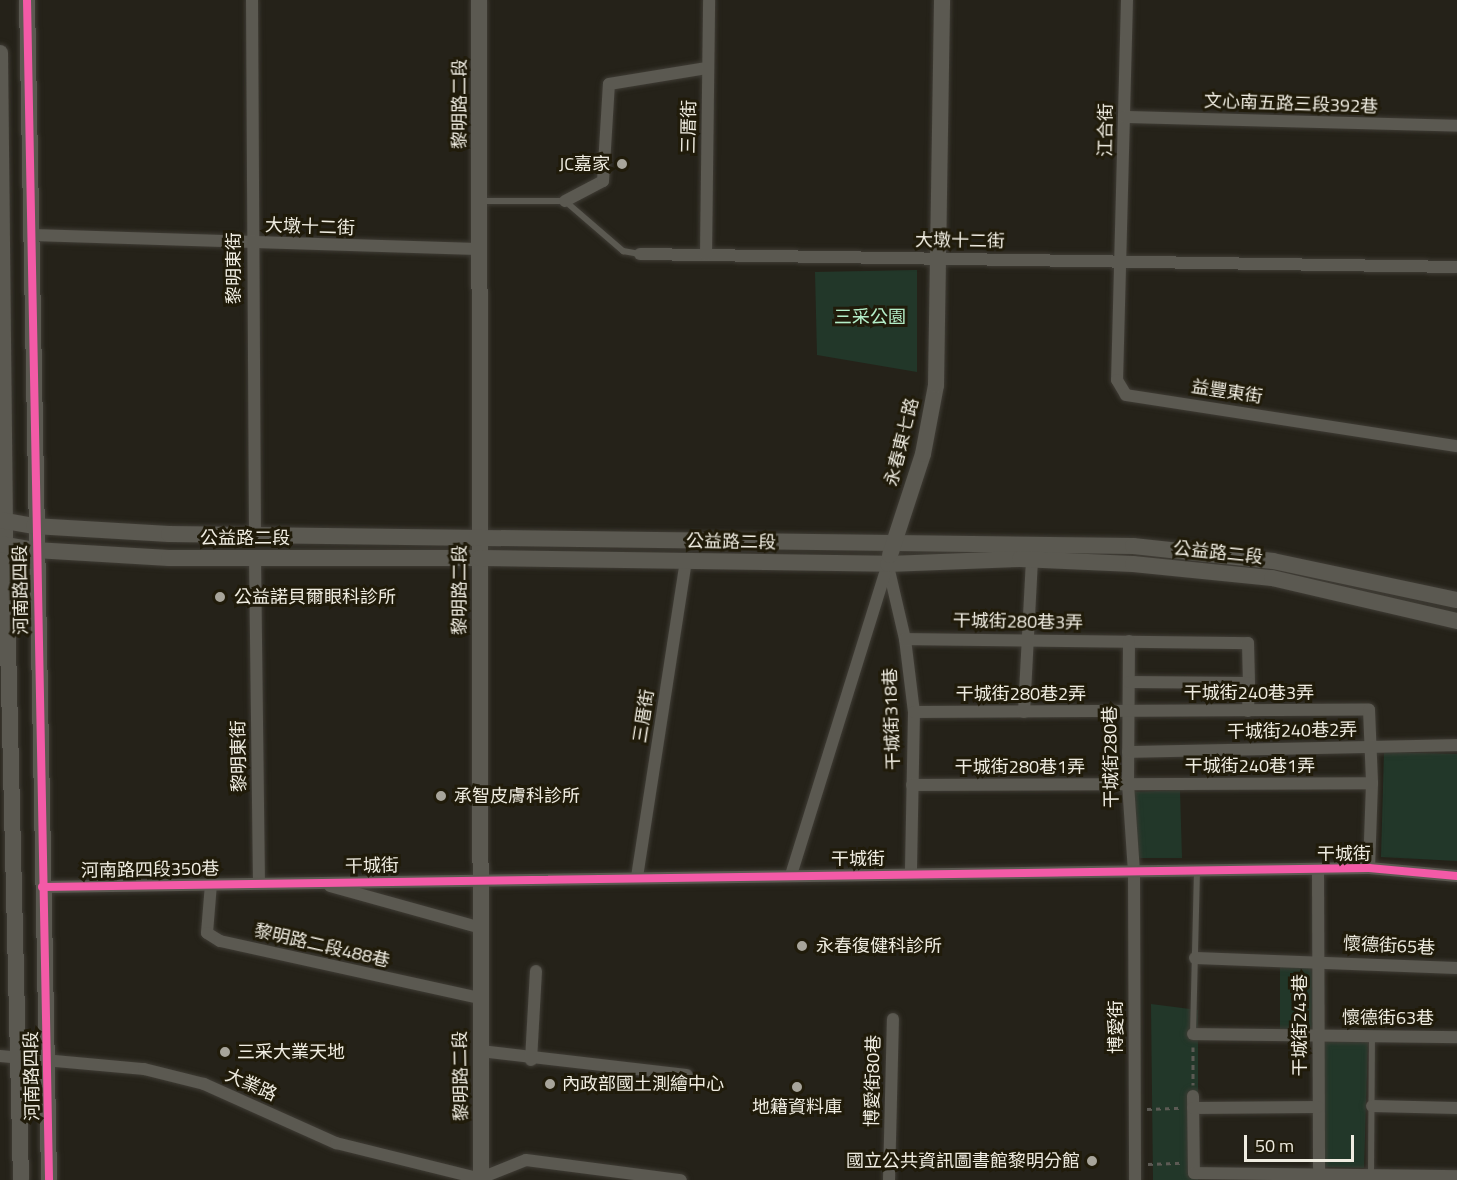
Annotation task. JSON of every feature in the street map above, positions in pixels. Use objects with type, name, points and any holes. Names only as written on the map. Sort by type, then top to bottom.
[{"type":"main road","name":"河南路四段","points":[[27,0],[34,526],[49,1180]]},
{"type":"main road","name":"黎明路二段","points":[[479,0],[481,201],[479,249],[481,879],[479,998],[482,1179]]},
{"type":"main road","name":"永春東七路","points":[[888,564],[923,454],[936,385],[942,0]]},
{"type":"main road","name":"河南路四段","points":[[0,53],[2,520],[21,1180]]},
{"type":"main road","name":"公益路二段","points":[[2,520],[34,526],[255,535],[480,536],[893,546],[1017,542],[1133,546],[1273,561],[1457,600]]},
{"type":"main road","name":"公益路二段","points":[[3,544],[35,550],[169,558],[479,558],[888,564],[1032,560],[1134,564],[1272,578],[1457,621]]},
{"type":"street","name":"黎明東街","points":[[252,0],[255,535]]},
{"type":"street","name":"三厝街","points":[[706,255],[709,0]]},
{"type":"street","name":"江合街","points":[[1121,260],[1126,0]]},
{"type":"street","points":[[565,201],[603,181],[609,84],[707,68]]},
{"type":"street","name":"文心南五路三段392巷","points":[[1124,117],[1457,126]]},
{"type":"street","name":"大墩十二街","points":[[31,235],[479,249]]},
{"type":"street","name":"大墩十二街","points":[[640,254],[1457,267]]},
{"type":"street","name":"益豐東街","points":[[1121,260],[1117,380],[1126,395],[1457,446]]},
{"type":"street","name":"黎明東街","points":[[255,557],[259,882]]},
{"type":"street","name":"三厝街","points":[[637,877],[686,560]]},
{"type":"street","points":[[1024,712],[1032,560]]},
{"type":"street","name":"干城街318巷","points":[[888,564],[905,639],[914,712],[911,874]]},
{"type":"street","name":"永春東七路","points":[[791,875],[888,564]]},
{"type":"street","name":"干城街280巷3弄","points":[[905,639],[1248,643],[1249,683]]},
{"type":"street","name":"干城街280巷","points":[[1129,641],[1128,784],[1134,873]]},
{"type":"street","points":[[1129,682],[1249,683],[1248,711]]},
{"type":"street","name":"干城街240巷3弄","points":[[1128,712],[1369,710],[1372,748]]},
{"type":"street","name":"干城街280巷2弄","points":[[914,712],[1128,712]]},
{"type":"street","name":"干城街240巷2弄","points":[[1128,752],[1372,748],[1457,744]]},
{"type":"street","points":[[1369,868],[1372,748]]},
{"type":"street","name":"干城街240巷1弄","points":[[1128,784],[1372,783]]},
{"type":"street","name":"干城街280巷1弄","points":[[912,785],[1128,784]]},
{"type":"street","name":"干城街","points":[[259,882],[1134,873],[1369,868],[1457,876]]},
{"type":"street","name":"干城街243巷","points":[[1317,869],[1319,1177]]},
{"type":"street","name":"博愛街","points":[[1134,873],[1135,1180]]},
{"type":"street","points":[[315,881],[481,928]]},
{"type":"street","name":"河南路四段350巷","points":[[42,887],[259,882]]},
{"type":"street","name":"黎明路二段488巷","points":[[211,884],[207,933],[220,941],[479,998]]},
{"type":"street","name":"懷德街65巷","points":[[1195,958],[1318,960],[1457,968]]},
{"type":"street","points":[[531,1060],[536,971]]},
{"type":"street","name":"博愛街80巷","points":[[889,1180],[893,1019]]},
{"type":"street","name":"懷德街63巷","points":[[1193,1034],[1457,1037]]},
{"type":"street","points":[[480,1051],[531,1060],[687,1076]]},
{"type":"street","name":"大業路","points":[[0,1056],[144,1069],[194,1082],[336,1143],[482,1179]]},
{"type":"street","points":[[1318,1107],[1193,1102],[1194,1173],[1319,1177],[1371,1174],[1457,1176]]},
{"type":"street","points":[[1372,1106],[1457,1108]]},
{"type":"street","points":[[482,1179],[526,1160],[681,1180]]},
{"type":"lane","points":[[481,201],[565,201]]},
{"type":"lane","name":"大墩十二街","points":[[565,201],[623,251],[640,254]]},
{"type":"lane","points":[[1193,1034],[1197,872]]},
{"type":"lane","points":[[1371,1174],[1372,1036]]},
{"type":"path","points":[[1134,1110],[1193,1102],[1193,1034]]},
{"type":"path","points":[[1134,1165],[1194,1163]]},
{"type":"green space","name":"三采公園","points":[[917,270],[917,372],[817,355],[815,272]]},
{"type":"green space","points":[[1384,752],[1457,754],[1457,861],[1381,857]]},
{"type":"green space","points":[[1180,790],[1182,858],[1136,858],[1132,792]]},
{"type":"green space","points":[[1280,963],[1315,963],[1314,1030],[1280,1029]]},
{"type":"green space","points":[[1151,1004],[1198,1010],[1198,1180],[1153,1180]]},
{"type":"green space","points":[[1323,1042],[1368,1042],[1364,1168],[1325,1167]]},
{"type":"cycle path","points":[[27,0],[49,1180]]},
{"type":"cycle path","points":[[42,887],[1369,868],[1457,876]]},
{"type":"place","name":"JC嘉家","points":[[622,164]]},
{"type":"place","name":"公益諾貝爾眼科診所","points":[[220,597]]},
{"type":"place","name":"承智皮膚科診所","points":[[441,796]]},
{"type":"place","name":"永春復健科診所","points":[[802,946]]},
{"type":"place","name":"三采大業天地","points":[[225,1052]]},
{"type":"place","name":"內政部國土測繪中心","points":[[550,1084]]},
{"type":"place","name":"地籍資料庫","points":[[797,1087]]},
{"type":"place","name":"國立公共資訊圖書館黎明分館","points":[[1092,1161]]}]
